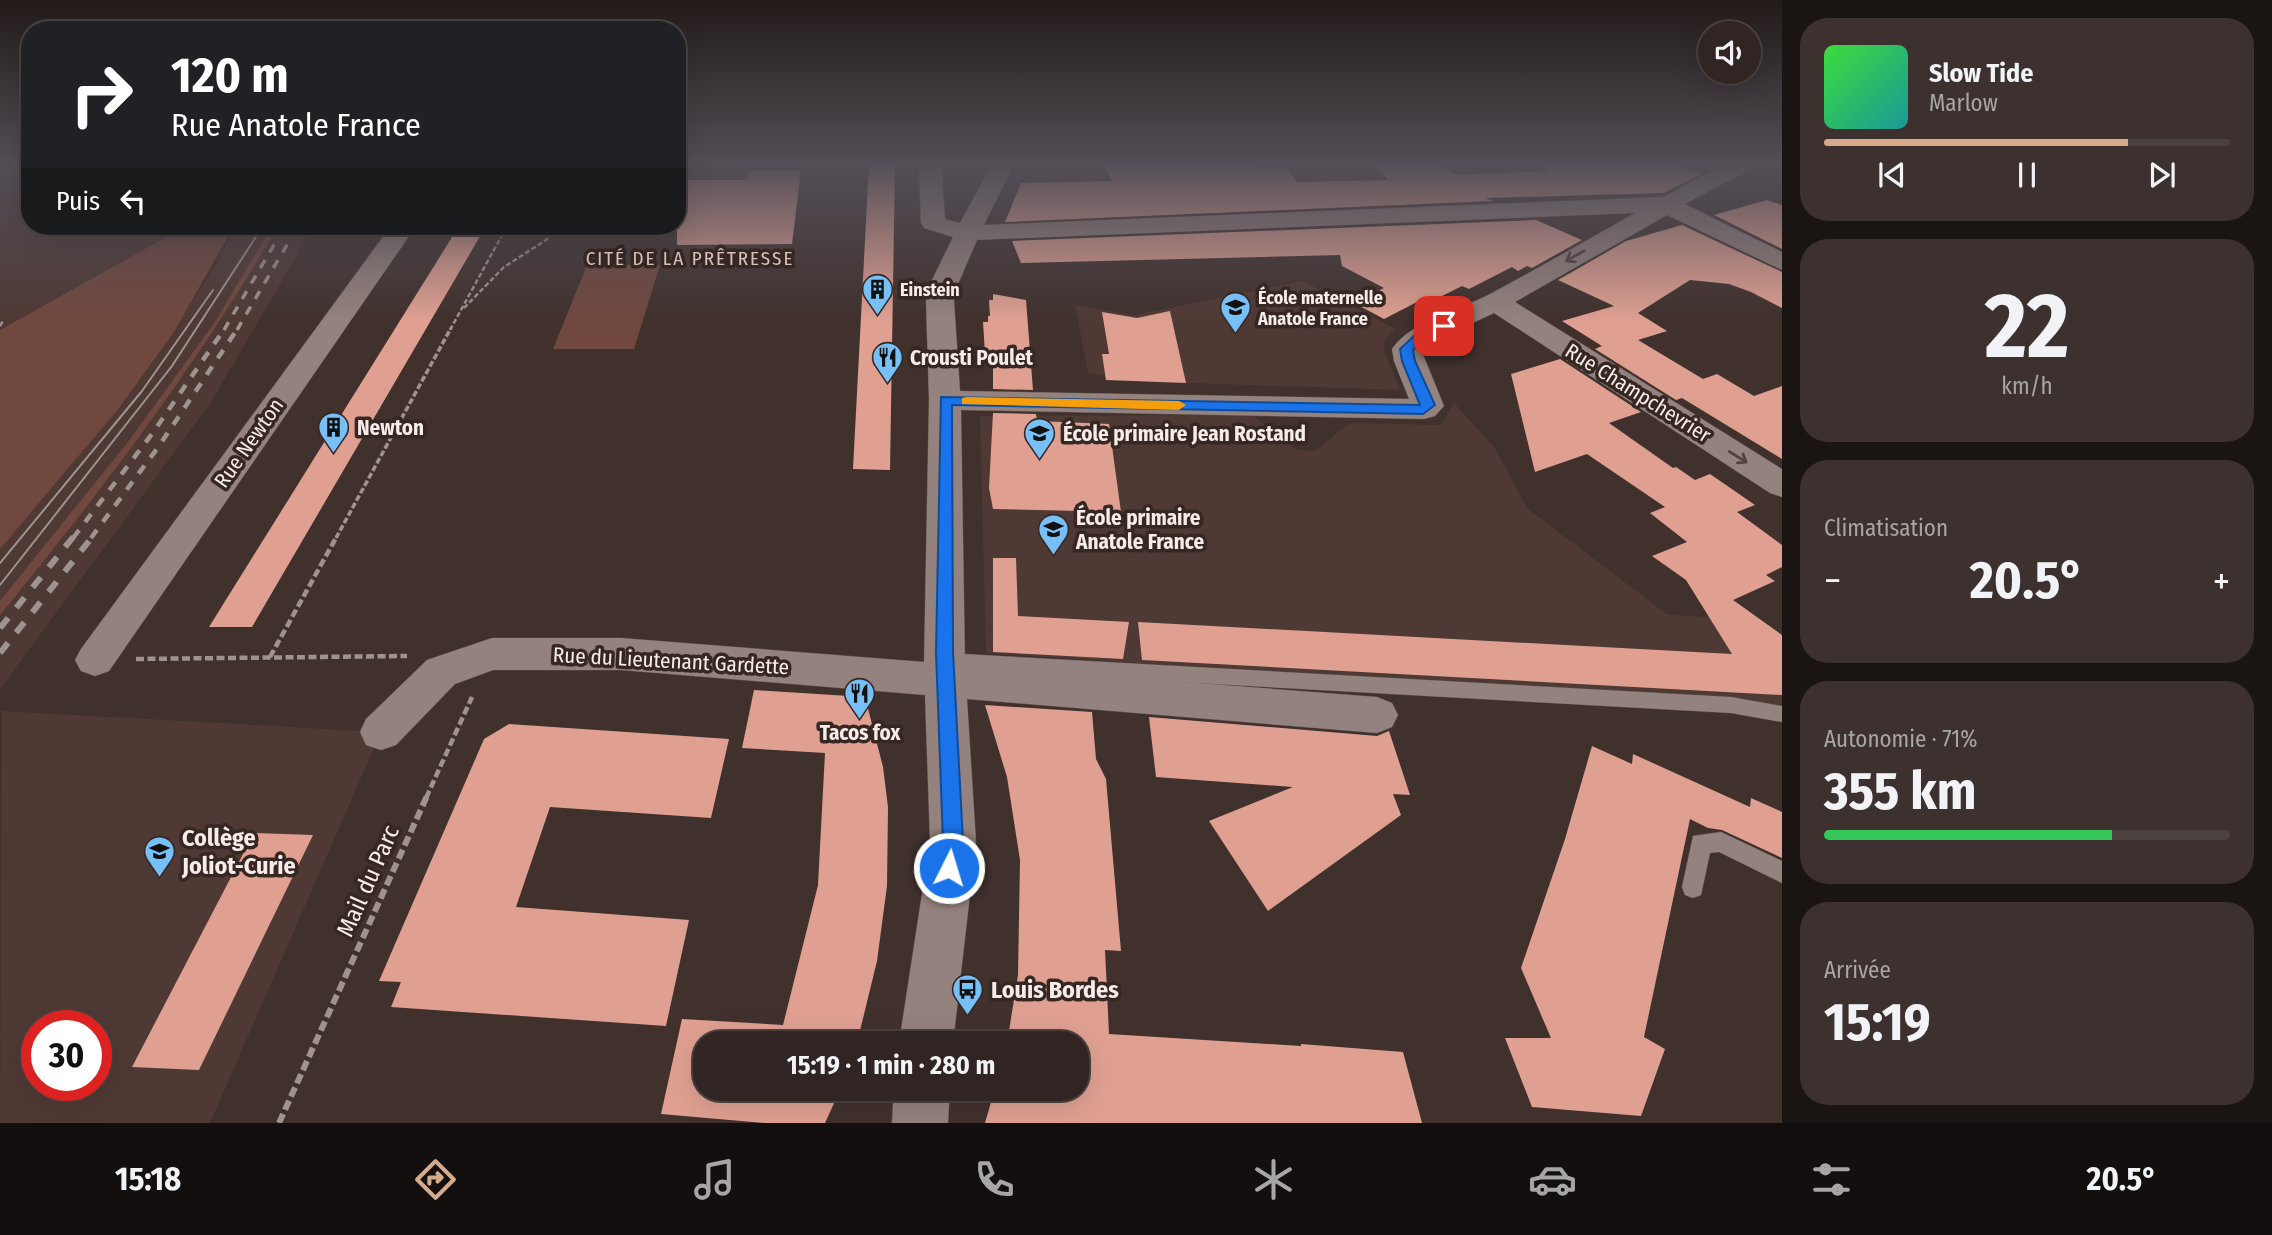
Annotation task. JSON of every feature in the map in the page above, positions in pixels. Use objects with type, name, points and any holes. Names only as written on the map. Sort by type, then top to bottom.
[{"type":"street","points":[[933,216],[933,223],[967,233],[1366,216]]},
{"type":"street","points":[[928,1031],[953,842],[946,670],[945,400],[940,301],[944,284],[976,216]]},
{"type":"street","points":[[945,400],[1423,409],[1428,405],[1409,361],[1407,349],[1419,338],[1495,302],[1643,216]]},
{"type":"street","points":[[1690,216],[1782,262]]},
{"type":"street","name":"Rue Newton","points":[[95,660],[398,235]]},
{"type":"street","name":"Rue Champchevrier","points":[[1495,302],[1782,485]]},
{"type":"street","name":"Rue du Lieutenant Gardette","points":[[381,732],[441,671],[492,654],[621,654],[946,670],[1377,715]]},
{"type":"street","points":[[920,1123],[921,1101]]},
{"type":"lane","points":[[946,670],[1717,704],[1782,714]]},
{"type":"lane","points":[[1693,887],[1701,843],[1721,842],[1782,872]]},
{"type":"path","points":[[270,658],[502,235]]},
{"type":"path","points":[[458,314],[504,267],[550,235]]},
{"type":"path","name":"Mail du Parc","points":[[279,1123],[492,654]]},
{"type":"path","points":[[95,660],[408,656]]},
{"type":"shaded area","points":[[0,216],[21,216],[21,235],[170,235],[0,330]]},
{"type":"shaded area","points":[[170,235],[229,235],[174,332],[119,408],[0,549],[0,330]]},
{"type":"shaded area","points":[[231,235],[309,235],[210,404],[0,689],[0,545],[162,347],[217,263]]},
{"type":"shaded area","points":[[267,235],[273,235],[215,328],[147,426],[75,522],[0,615],[0,601],[128,442],[215,322]]},
{"type":"shaded area","points":[[587,265],[660,265],[634,349],[553,349]]},
{"type":"shaded area","name":"École maternelle Anatole France","points":[[1303,281],[1396,329],[1384,341],[1385,354],[1401,390],[1105,380],[1105,376],[1088,373],[1075,305],[1134,315]]},
{"type":"shaded area","points":[[1454,403],[1494,447],[1528,509],[1668,615],[1736,618],[1782,651],[1782,705],[986,653],[980,416],[1252,415],[1297,450],[1314,451],[1350,423],[1441,425]]},
{"type":"shaded area","name":"Collège Joliot-Curie","points":[[2,711],[381,732],[210,1123],[0,1123]]},
{"type":"building","points":[[686,216],[795,216],[792,244],[677,245],[677,235],[686,235]]},
{"type":"building","name":"Einstein","points":[[866,216],[894,216],[890,470],[853,469]]},
{"type":"building","points":[[1007,216],[1135,216],[1005,222]]},
{"type":"building","points":[[1717,216],[1782,216],[1782,249]]},
{"type":"building","points":[[1536,220],[1582,240],[1532,268],[1527,266],[1518,271],[1512,267],[1469,289],[1462,286],[1424,305],[1417,302],[1384,319],[1354,303],[1384,288],[1342,266],[1340,255],[1021,263],[1012,241]]},
{"type":"building","points":[[1682,225],[1782,272],[1782,308],[1729,284],[1690,280],[1638,313],[1667,331],[1638,340],[1703,379],[1717,374],[1754,396],[1782,386],[1782,459],[1682,398],[1676,400],[1595,349],[1602,346],[1562,321],[1614,306],[1558,280],[1626,241]]},
{"type":"building","name":"Newton","points":[[453,235],[481,235],[252,627],[209,627]]},
{"type":"building","points":[[993,294],[1026,300],[1033,390],[993,389],[993,360],[989,360],[989,354],[985,354],[983,322],[988,322],[989,300],[993,300]]},
{"type":"building","points":[[1170,311],[1186,383],[1106,380],[1102,354],[1109,354],[1102,312],[1137,318]]},
{"type":"building","points":[[1560,359],[1641,412],[1609,423],[1673,468],[1676,467],[1695,480],[1710,474],[1755,505],[1737,512],[1782,545],[1782,567],[1766,575],[1775,581],[1733,600],[1782,635],[1782,695],[1142,660],[1138,622],[1732,654],[1686,580],[1652,556],[1687,542],[1650,513],[1665,507],[1587,454],[1535,472],[1511,374]]},
{"type":"building","points":[[993,413],[1036,414],[1037,421],[1109,424],[1121,512],[993,509],[989,488]]},
{"type":"building","points":[[993,558],[1016,558],[1018,616],[1129,622],[1123,659],[993,652]]},
{"type":"building","points":[[754,690],[865,697],[883,767],[888,807],[887,886],[877,961],[860,1031],[693,1031],[693,1101],[835,1101],[825,1123],[764,1123],[661,1114],[682,1019],[783,1025],[818,885],[825,753],[742,748]]},
{"type":"building","points":[[985,705],[1092,712],[1096,759],[1106,779],[1121,951],[1105,950],[1109,1034],[1403,1052],[1422,1123],[985,1123],[991,1101],[1089,1101],[1089,1031],[1009,1031],[1018,975],[1020,860],[1007,777]]},
{"type":"building","points":[[1149,717],[1377,736],[1389,731],[1410,795],[1393,794],[1401,815],[1268,911],[1209,821],[1293,787],[1156,777]]},
{"type":"building","points":[[509,724],[729,739],[711,818],[550,807],[516,907],[689,920],[666,1026],[391,1007],[401,982],[379,981],[484,739]]},
{"type":"building","points":[[1592,746],[1632,764],[1633,754],[1750,807],[1751,798],[1782,812],[1782,858],[1722,830],[1708,828],[1690,819],[1644,1037],[1665,1049],[1641,1116],[1532,1107],[1505,1038],[1551,1038],[1521,968],[1565,839]]},
{"type":"building","points":[[254,833],[313,835],[199,1070],[132,1067]]},
{"type":"tram line","points":[[0,585],[172,366],[257,235]]},
{"type":"tram line","points":[[0,563],[142,391],[213,290]]},
{"type":"railway","points":[[224,330],[280,235]]},
{"type":"railway","points":[[237,330],[293,235]]},
{"type":"railway","points":[[73,538],[152,434],[225,328]]},
{"type":"railway","points":[[91,538],[159,446],[238,328]]},
{"type":"railway","points":[[0,628],[74,536]]},
{"type":"railway","points":[[0,653],[93,536]]},
{"type":"slow traffic","points":[[967,401],[1179,405]]},
{"type":"place","name":"Einstein","points":[[877,317]]},
{"type":"place","name":"École maternelle Anatole France","points":[[1235,335]]},
{"type":"place","name":"Crousti Poulet","points":[[887,385]]},
{"type":"place","name":"Newton","points":[[334,455]]},
{"type":"place","name":"École primaire Jean Rostand","points":[[1040,461]]},
{"type":"place","name":"École primaire Anatole France","points":[[1053,557]]},
{"type":"place","name":"Tacos fox","points":[[860,720]]},
{"type":"place","name":"Collège Joliot-Curie","points":[[159,879]]},
{"type":"place","name":"Louis Bordes","points":[[968,1017]]},
{"type":"district","name":"CITÉ DE LA PRÊTRESSE","points":[[690,258]]},
{"type":"route","points":[[949,868],[953,842],[944,652],[945,400],[1423,409],[1428,405],[1423,388],[1409,361],[1407,349],[1419,338],[1444,326]]}]
